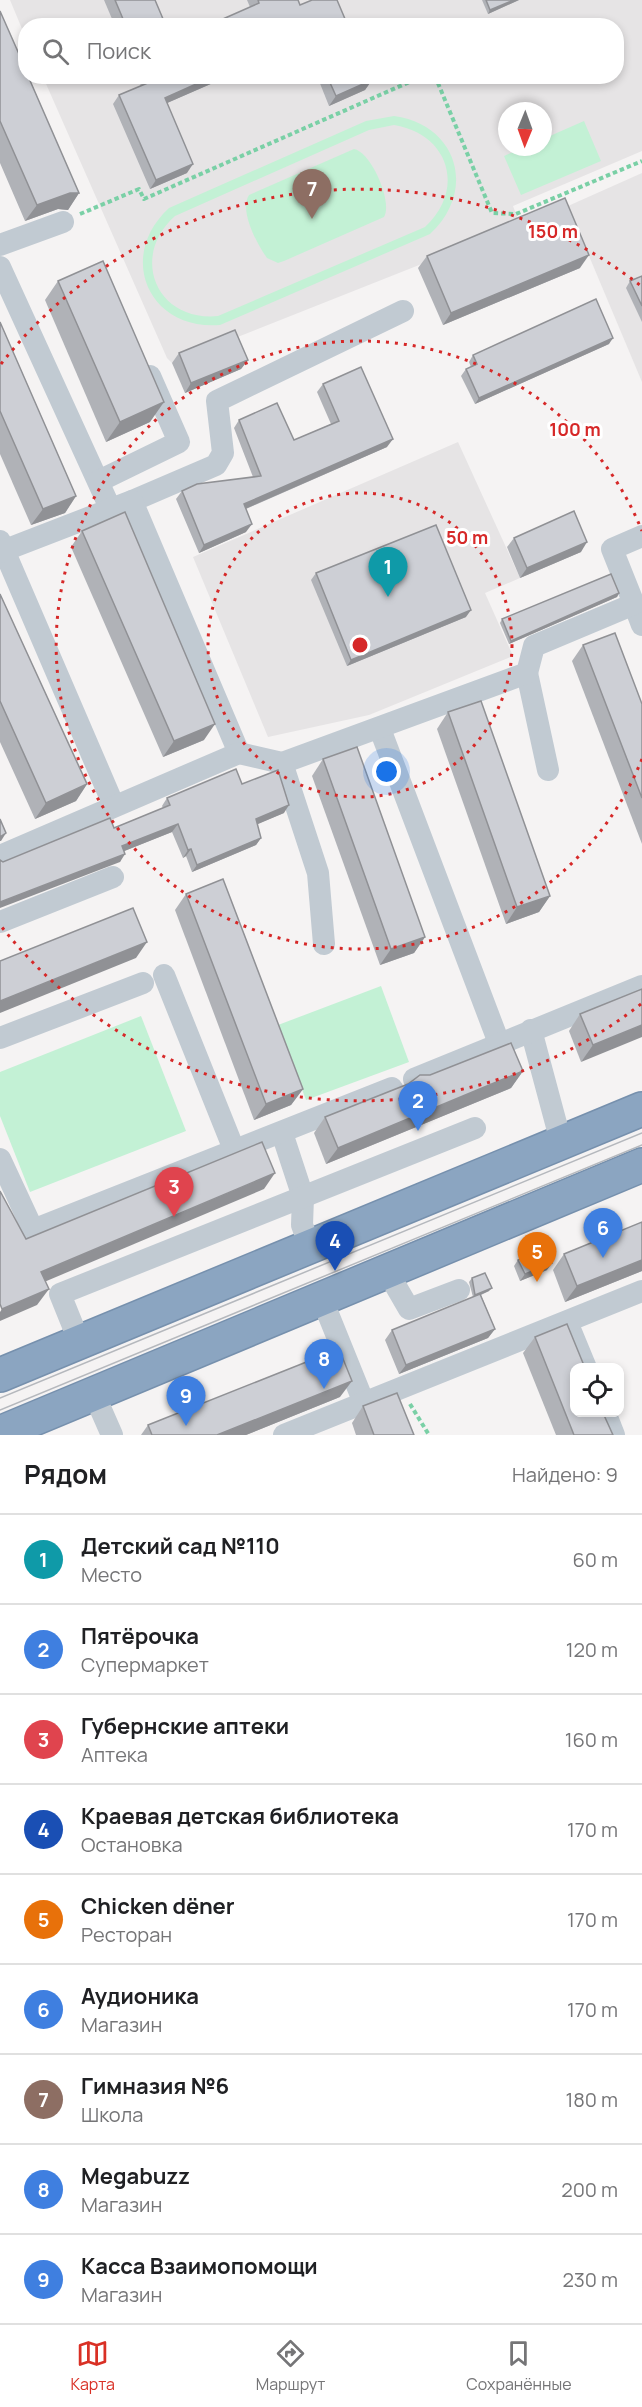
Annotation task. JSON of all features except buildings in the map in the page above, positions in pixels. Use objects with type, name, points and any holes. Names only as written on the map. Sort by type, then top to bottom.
[{"type":"highway","points":[[0,1375],[642,1109]]},
{"type":"highway","points":[[0,1433],[642,1165]]},
{"type":"lane","points":[[0,245],[63,222]]},
{"type":"lane","points":[[0,267],[111,510]]},
{"type":"lane","points":[[114,806],[1,548],[111,510],[216,465],[222,453],[217,401],[404,311]]},
{"type":"lane","points":[[99,481],[178,442],[142,356]]},
{"type":"lane","points":[[132,501],[239,753]]},
{"type":"lane","points":[[642,536],[612,549],[642,625]]},
{"type":"lane","points":[[548,770],[527,674],[534,646],[634,604]]},
{"type":"lane","points":[[0,856],[239,753],[282,763],[527,674]]},
{"type":"lane","points":[[380,729],[499,1043]]},
{"type":"lane","points":[[282,763],[318,873],[324,944]]},
{"type":"lane","points":[[0,922],[113,877]]},
{"type":"lane","points":[[0,1038],[153,979],[235,1152]]},
{"type":"lane","points":[[414,1079],[642,986]]},
{"type":"lane","points":[[531,1030],[561,1142]]},
{"type":"lane","points":[[0,1159],[37,1237],[392,1088]]},
{"type":"lane","points":[[79,1341],[56,1286],[303,1197],[476,1128]]},
{"type":"lane","points":[[282,1133],[303,1197],[302,1225],[310,1247]]},
{"type":"lane","points":[[387,1271],[409,1309],[459,1290]]},
{"type":"lane","points":[[284,1435],[328,1427],[364,1403],[642,1290]]},
{"type":"lane","points":[[322,1299],[364,1403]]},
{"type":"lane","points":[[567,1322],[584,1363]]},
{"type":"lane","points":[[94,1394],[112,1435]]},
{"type":"lane","points":[[607,1417],[614,1435]]},
{"type":"path","points":[[63,222],[139,189],[144,199],[405,84]]},
{"type":"path","points":[[438,84],[492,213],[516,214],[642,161]]},
{"type":"path","points":[[401,1388],[429,1435]]},
{"type":"shaded area","points":[[10,0],[642,0],[642,151],[513,206],[520,225],[172,363],[167,358],[46,84],[624,84],[624,18],[18,19]]},
{"type":"shaded area","points":[[642,173],[642,382],[568,206]]},
{"type":"shaded area","points":[[458,442],[520,578],[485,593],[513,656],[369,715],[268,737],[193,557]]},
{"type":"green space","points":[[394,116],[416,122],[433,132],[446,146],[454,162],[456,180],[453,199],[445,217],[430,234],[220,325],[195,324],[175,316],[159,304],[148,287],[143,268],[145,248],[153,227],[169,208],[366,121]],"holes":[[[394,125],[413,130],[428,139],[439,151],[446,165],[448,180],[445,196],[438,212],[425,227],[218,316],[197,315],[179,309],[165,298],[156,284],[152,267],[154,250],[161,232],[175,216],[369,130]]]},
{"type":"green space","points":[[584,121],[601,161],[521,195],[504,156],[552,156],[552,135]]},
{"type":"green space","points":[[354,149],[361,152],[379,178],[386,200],[384,217],[284,261],[278,263],[267,258],[250,227],[246,210],[249,195]]},
{"type":"green space","points":[[381,986],[409,1062],[306,1100],[278,1025]]},
{"type":"green space","points":[[141,1016],[186,1131],[30,1192],[0,1116],[0,1072]]},
{"type":"tram line","points":[[0,1398],[642,1133]]},
{"type":"tram line","points":[[0,1410],[642,1145]]},
{"type":"place","name":"Гимназия №6","points":[[312,219]]},
{"type":"place","name":"Детский сад №110","points":[[388,597]]},
{"type":"place","name":"Пятёрочка","points":[[418,1131]]},
{"type":"place","name":"Губернские аптеки","points":[[174,1217]]},
{"type":"place","name":"Аудионика","points":[[603,1258]]},
{"type":"place","name":"Краевая детская библиотека","points":[[335,1271]]},
{"type":"place","name":"Chicken dëner","points":[[537,1282]]},
{"type":"place","name":"Megabuzz","points":[[324,1389]]},
{"type":"place","name":"Касса Взаимопомощи","points":[[186,1426]]}]
